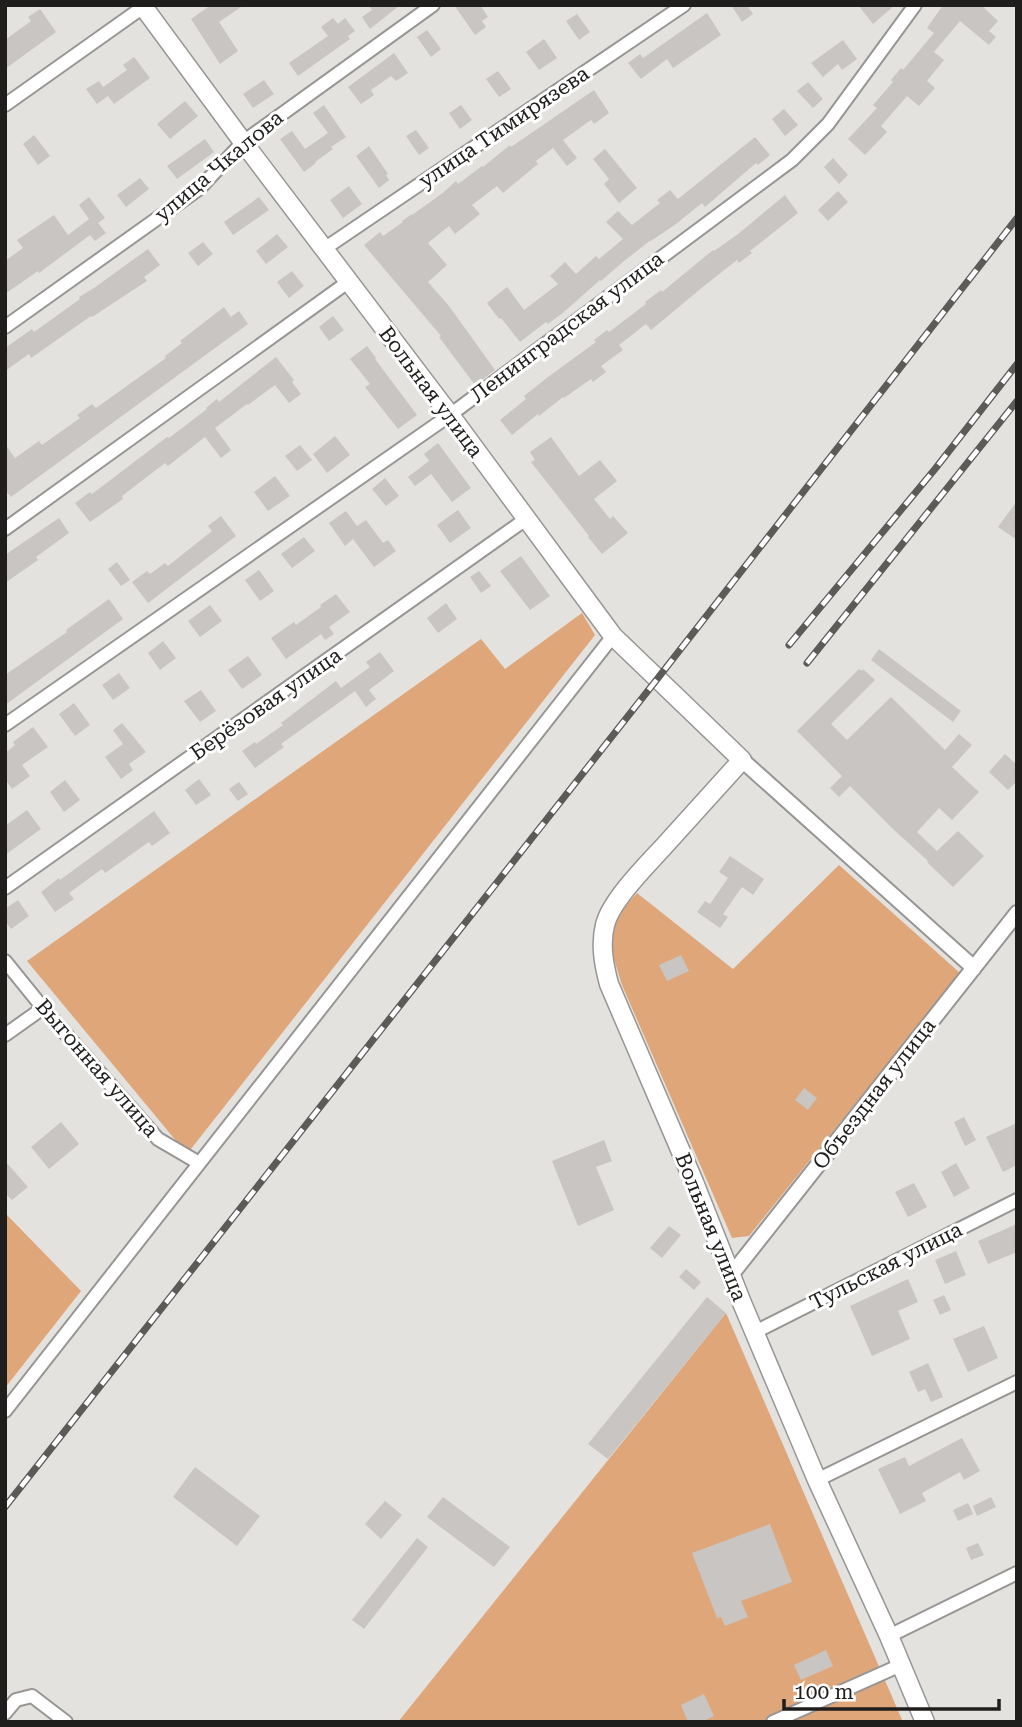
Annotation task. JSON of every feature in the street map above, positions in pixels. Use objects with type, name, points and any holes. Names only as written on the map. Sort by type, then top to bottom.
[{"type":"main road","name":"Вольная улица","points":[[144,6],[613,636],[742,760],[613,906],[605,924],[603,962],[609,984],[817,1480],[889,1636],[925,1722]]},
{"type":"street","name":"улица Чкалова","points":[[5,327],[200,188],[243,142],[433,5]]},
{"type":"street","name":"улица Тимирязева","points":[[324,249],[684,5]]},
{"type":"street","name":"Ленинградская улица","points":[[5,725],[450,415],[792,160],[828,124],[915,5]]},
{"type":"street","points":[[5,105],[144,6]]},
{"type":"street","points":[[5,529],[348,282]]},
{"type":"street","name":"Берёзовая улица","points":[[5,888],[526,519]]},
{"type":"street","points":[[5,1412],[613,636]]},
{"type":"street","name":"Вольная улица","points":[[742,760],[974,968]]},
{"type":"street","name":"Объездная улица","points":[[731,1275],[1017,914]]},
{"type":"street","name":"Выгонная улица","points":[[5,961],[158,1139],[199,1163]]},
{"type":"street","points":[[5,1035],[43,1008]]},
{"type":"street","name":"Тульская улица","points":[[755,1332],[1017,1200]]},
{"type":"street","points":[[817,1480],[1017,1382]]},
{"type":"street","points":[[889,1636],[1017,1573]]},
{"type":"street","points":[[773,1722],[901,1665]]},
{"type":"street","points":[[5,1713],[16,1700],[32,1696],[66,1722]]},
{"type":"shaded area","points":[[582,613],[595,635],[187,1154],[27,961],[481,639],[505,669]]},
{"type":"shaded area","points":[[839,865],[960,973],[749,1236],[732,1238],[622,985],[608,940],[615,917],[637,893],[733,969]]},
{"type":"shaded area","points":[[5,1213],[81,1291],[5,1388]]},
{"type":"shaded area","points":[[726,1313],[903,1722],[398,1722]]},
{"type":"building","points":[[211,5],[244,5],[219,22],[238,51],[220,64],[191,19]]},
{"type":"building","points":[[368,5],[400,5],[370,29],[362,17],[372,10]]},
{"type":"building","points":[[454,5],[480,5],[488,17],[482,21],[486,27],[475,35]]},
{"type":"building","points":[[731,5],[747,5],[753,14],[742,22]]},
{"type":"building","points":[[858,5],[895,5],[873,24]]},
{"type":"building","points":[[943,5],[981,5],[998,21],[989,31],[996,37],[989,45],[960,21],[934,52],[944,60],[927,81],[935,88],[919,106],[907,96],[881,126],[887,132],[865,155],[848,139],[877,108],[873,105],[893,82],[891,80],[901,68],[903,70],[934,33],[927,28]]},
{"type":"building","points":[[40,9],[56,32],[5,69],[5,40],[31,21],[28,17]]},
{"type":"building","points":[[707,13],[721,35],[673,68],[667,59],[641,79],[628,63],[640,54],[643,58]]},
{"type":"building","points":[[577,14],[590,32],[579,40],[566,21]]},
{"type":"building","points":[[333,18],[338,24],[345,18],[355,31],[348,36],[350,39],[298,76],[289,63],[328,36],[321,27]]},
{"type":"building","points":[[427,30],[441,49],[431,57],[417,37]]},
{"type":"building","points":[[544,39],[557,58],[539,70],[526,52]]},
{"type":"building","points":[[843,40],[857,59],[842,70],[838,64],[823,77],[811,63]]},
{"type":"building","points":[[394,53],[408,73],[396,81],[391,76],[371,90],[374,95],[361,104],[348,87]]},
{"type":"building","points":[[134,57],[150,78],[114,104],[108,96],[97,104],[86,89],[99,81],[103,87],[127,70],[123,65]]},
{"type":"building","points":[[498,71],[511,89],[499,97],[486,79]]},
{"type":"building","points":[[264,80],[274,94],[253,108],[243,94]]},
{"type":"building","points":[[808,82],[823,99],[813,108],[797,91]]},
{"type":"building","points":[[594,90],[609,113],[594,124],[591,120],[563,140],[577,158],[567,166],[553,148],[503,193],[497,186],[472,205],[480,214],[455,234],[449,226],[428,243],[447,265],[428,282],[449,306],[495,370],[475,385],[439,337],[441,336],[364,245],[380,232],[383,236],[456,181],[458,184],[510,145],[511,147]]},
{"type":"building","points":[[185,101],[198,116],[170,139],[157,124]]},
{"type":"building","points":[[324,105],[346,137],[304,172],[280,139],[292,131],[305,149],[328,133],[313,113]]},
{"type":"building","points":[[461,105],[472,120],[460,129],[449,113]]},
{"type":"building","points":[[784,109],[798,125],[785,136],[772,119]]},
{"type":"building","points":[[416,130],[429,148],[419,155],[406,136]]},
{"type":"building","points":[[34,135],[50,156],[38,165],[23,144]]},
{"type":"building","points":[[755,137],[770,155],[758,165],[756,163],[705,207],[702,203],[651,240],[564,312],[520,342],[487,303],[507,287],[524,310],[558,284],[550,276],[565,262],[576,274],[596,256],[599,259],[623,239],[606,222],[618,211],[632,225],[660,203],[657,200],[670,190],[678,199]]},
{"type":"building","points":[[205,139],[214,152],[177,179],[167,166]]},
{"type":"building","points":[[369,146],[388,174],[386,175],[389,180],[379,188],[356,156]]},
{"type":"building","points":[[605,149],[637,188],[619,203],[604,184],[609,179],[593,159]]},
{"type":"building","points":[[833,158],[848,175],[839,184],[824,167]]},
{"type":"building","points":[[140,178],[149,189],[126,207],[117,195]]},
{"type":"building","points":[[349,186],[362,204],[343,218],[330,200]]},
{"type":"building","points":[[838,191],[848,202],[828,221],[818,210]]},
{"type":"building","points":[[785,195],[798,213],[750,251],[752,253],[739,263],[737,260],[651,330],[646,324],[619,345],[623,350],[601,366],[606,372],[593,382],[591,379],[563,397],[512,435],[500,420],[526,399],[524,396],[596,342],[594,340],[607,330],[609,332],[713,250],[738,234]]},
{"type":"building","points":[[89,197],[105,218],[98,223],[106,233],[95,241],[90,235],[39,273],[38,271],[5,294],[5,261],[23,248],[17,240],[54,215],[68,235],[89,219],[79,205]]},
{"type":"building","points":[[259,197],[269,210],[233,235],[224,222]]},
{"type":"building","points":[[277,234],[288,247],[266,264],[256,251]]},
{"type":"building","points":[[203,242],[213,254],[198,266],[188,253]]},
{"type":"building","points":[[148,249],[160,265],[144,277],[147,281],[31,358],[29,354],[5,371],[5,348],[32,329],[34,332]]},
{"type":"building","points":[[292,271],[304,286],[289,298],[277,282]]},
{"type":"building","points":[[224,307],[231,317],[239,311],[248,324],[11,497],[5,490],[5,444],[15,458],[39,441],[42,445],[80,418],[77,415],[92,404],[96,408],[166,358],[165,356],[182,343],[180,341]]},
{"type":"building","points":[[333,316],[344,330],[329,341],[319,327]]},
{"type":"building","points":[[367,346],[417,415],[398,429],[365,387],[370,384],[350,359]]},
{"type":"building","points":[[276,357],[301,394],[289,403],[275,385],[215,428],[231,450],[221,458],[205,437],[168,466],[165,463],[122,496],[123,499],[90,522],[75,503],[90,492],[92,494],[169,438],[217,399],[219,402]]},
{"type":"building","points":[[335,436],[350,455],[327,473],[313,454]]},
{"type":"building","points":[[551,437],[579,476],[600,460],[617,481],[594,499],[610,519],[613,516],[628,533],[602,554],[531,462],[535,460],[530,452]]},
{"type":"building","points":[[438,443],[471,488],[452,502],[431,474],[415,486],[408,477],[429,461],[424,454]]},
{"type":"building","points":[[300,445],[312,460],[297,471],[285,456]]},
{"type":"building","points":[[275,476],[290,496],[268,511],[254,492]]},
{"type":"building","points":[[385,478],[399,496],[386,506],[372,489]]},
{"type":"building","points":[[1017,501],[1017,540],[998,527]]},
{"type":"building","points":[[458,510],[471,528],[450,543],[437,525]]},
{"type":"building","points":[[346,511],[357,526],[366,520],[383,543],[388,540],[396,551],[374,567],[353,539],[345,546],[329,523]]},
{"type":"building","points":[[221,516],[236,536],[148,603],[132,582],[165,563],[168,566],[212,531],[208,526]]},
{"type":"building","points":[[59,518],[69,533],[36,557],[38,560],[5,583],[5,555]]},
{"type":"building","points":[[304,537],[315,551],[292,568],[281,554]]},
{"type":"building","points":[[521,556],[550,596],[530,610],[500,571]]},
{"type":"building","points":[[117,562],[130,580],[121,586],[108,569]]},
{"type":"building","points":[[259,570],[274,591],[260,601],[245,580]]},
{"type":"building","points":[[479,571],[491,586],[481,593],[470,577]]},
{"type":"building","points":[[336,594],[350,612],[329,627],[334,634],[325,640],[321,634],[286,659],[271,638],[294,622],[296,625]]},
{"type":"building","points":[[109,599],[123,619],[5,705],[5,675]]},
{"type":"building","points":[[446,603],[457,619],[438,633],[427,618]]},
{"type":"building","points":[[210,605],[222,621],[200,637],[188,621]]},
{"type":"building","points":[[163,641],[176,658],[160,670],[148,653]]},
{"type":"building","points":[[879,649],[961,711],[953,722],[871,660]]},
{"type":"building","points":[[380,652],[394,671],[369,690],[376,699],[366,707],[355,691],[281,744],[284,747],[255,768],[242,751],[283,725],[281,723],[336,681],[341,688],[370,667],[366,662]]},
{"type":"building","points":[[248,656],[262,675],[242,689],[228,670]]},
{"type":"building","points":[[859,669],[863,669],[875,680],[831,724],[847,740],[891,697],[945,750],[959,734],[972,745],[952,767],[979,792],[952,820],[939,808],[917,832],[937,851],[958,831],[984,856],[953,887],[850,786],[839,797],[830,788],[842,776],[797,731]]},
{"type":"building","points":[[119,673],[130,688],[113,700],[102,685]]},
{"type":"building","points":[[201,690],[216,711],[200,722],[184,701]]},
{"type":"building","points":[[74,703],[90,725],[75,736],[59,714]]},
{"type":"building","points":[[122,723],[146,752],[129,764],[133,770],[121,779],[105,757],[123,744],[113,730]]},
{"type":"building","points":[[33,727],[48,747],[22,765],[30,776],[12,789],[5,779],[5,753],[15,745],[13,742]]},
{"type":"building","points":[[1005,754],[1017,765],[1017,781],[1008,790],[989,772]]},
{"type":"building","points":[[199,779],[211,795],[196,805],[185,790]]},
{"type":"building","points":[[65,780],[80,800],[64,812],[50,792]]},
{"type":"building","points":[[239,782],[248,794],[238,801],[229,789]]},
{"type":"building","points":[[27,810],[41,829],[5,855],[5,826]]},
{"type":"building","points":[[154,811],[170,833],[152,846],[149,842],[105,873],[102,869],[69,893],[74,899],[55,912],[41,892]]},
{"type":"building","points":[[730,856],[764,879],[753,895],[742,887],[723,914],[728,917],[720,928],[697,912],[705,901],[710,904],[728,878],[719,872]]},
{"type":"building","points":[[18,900],[29,916],[11,929],[5,921],[5,909]]},
{"type":"building","points":[[681,955],[689,971],[667,981],[659,965]]},
{"type":"building","points":[[804,1088],[817,1098],[808,1110],[795,1100]]},
{"type":"building","points":[[964,1117],[976,1140],[965,1146],[954,1122]]},
{"type":"building","points":[[61,1122],[79,1144],[49,1169],[31,1147]]},
{"type":"building","points":[[1017,1123],[1017,1165],[1003,1172],[986,1137]]},
{"type":"building","points":[[604,1140],[612,1161],[596,1167],[614,1210],[578,1226],[552,1161]]},
{"type":"building","points":[[5,1161],[28,1187],[12,1200],[5,1193]]},
{"type":"building","points":[[956,1163],[970,1188],[954,1197],[941,1172]]},
{"type":"building","points":[[914,1183],[927,1207],[908,1217],[895,1192]]},
{"type":"building","points":[[1017,1224],[1017,1252],[988,1264],[978,1241]]},
{"type":"building","points":[[669,1226],[681,1235],[662,1258],[650,1248]]},
{"type":"building","points":[[956,1251],[966,1275],[945,1284],[935,1260]]},
{"type":"building","points":[[686,1269],[701,1282],[694,1290],[679,1277]]},
{"type":"building","points":[[908,1279],[918,1302],[898,1311],[910,1339],[872,1356],[850,1306]]},
{"type":"building","points":[[944,1295],[951,1310],[940,1315],[933,1300]]},
{"type":"building","points":[[707,1297],[726,1313],[608,1459],[588,1444]]},
{"type":"building","points":[[984,1326],[998,1358],[968,1372],[953,1339]]},
{"type":"building","points":[[928,1363],[943,1397],[931,1402],[925,1389],[918,1392],[909,1372]]},
{"type":"building","points":[[962,1438],[980,1471],[964,1480],[960,1472],[922,1493],[926,1501],[900,1514],[878,1469],[905,1457],[909,1466]]},
{"type":"building","points":[[195,1467],[260,1516],[237,1546],[173,1497]]},
{"type":"building","points":[[443,1497],[510,1547],[494,1567],[427,1517]]},
{"type":"building","points":[[991,1497],[996,1507],[977,1516],[973,1506]]},
{"type":"building","points":[[385,1501],[402,1515],[381,1539],[365,1524]]},
{"type":"building","points":[[968,1503],[973,1514],[958,1521],[953,1510]]},
{"type":"building","points":[[770,1524],[792,1582],[741,1601],[748,1617],[725,1626],[721,1617],[717,1618],[692,1553]]},
{"type":"building","points":[[417,1538],[428,1547],[364,1629],[352,1620]]},
{"type":"building","points":[[978,1543],[984,1555],[971,1560],[966,1548]]},
{"type":"building","points":[[826,1650],[833,1666],[801,1680],[794,1665]]},
{"type":"building","points":[[704,1694],[714,1716],[702,1722],[688,1722],[681,1705]]},
{"type":"railway","points":[[5,1507],[1017,218]]},
{"type":"railway","points":[[789,645],[935,469],[1017,364]]},
{"type":"railway","points":[[807,663],[1017,401]]}]
